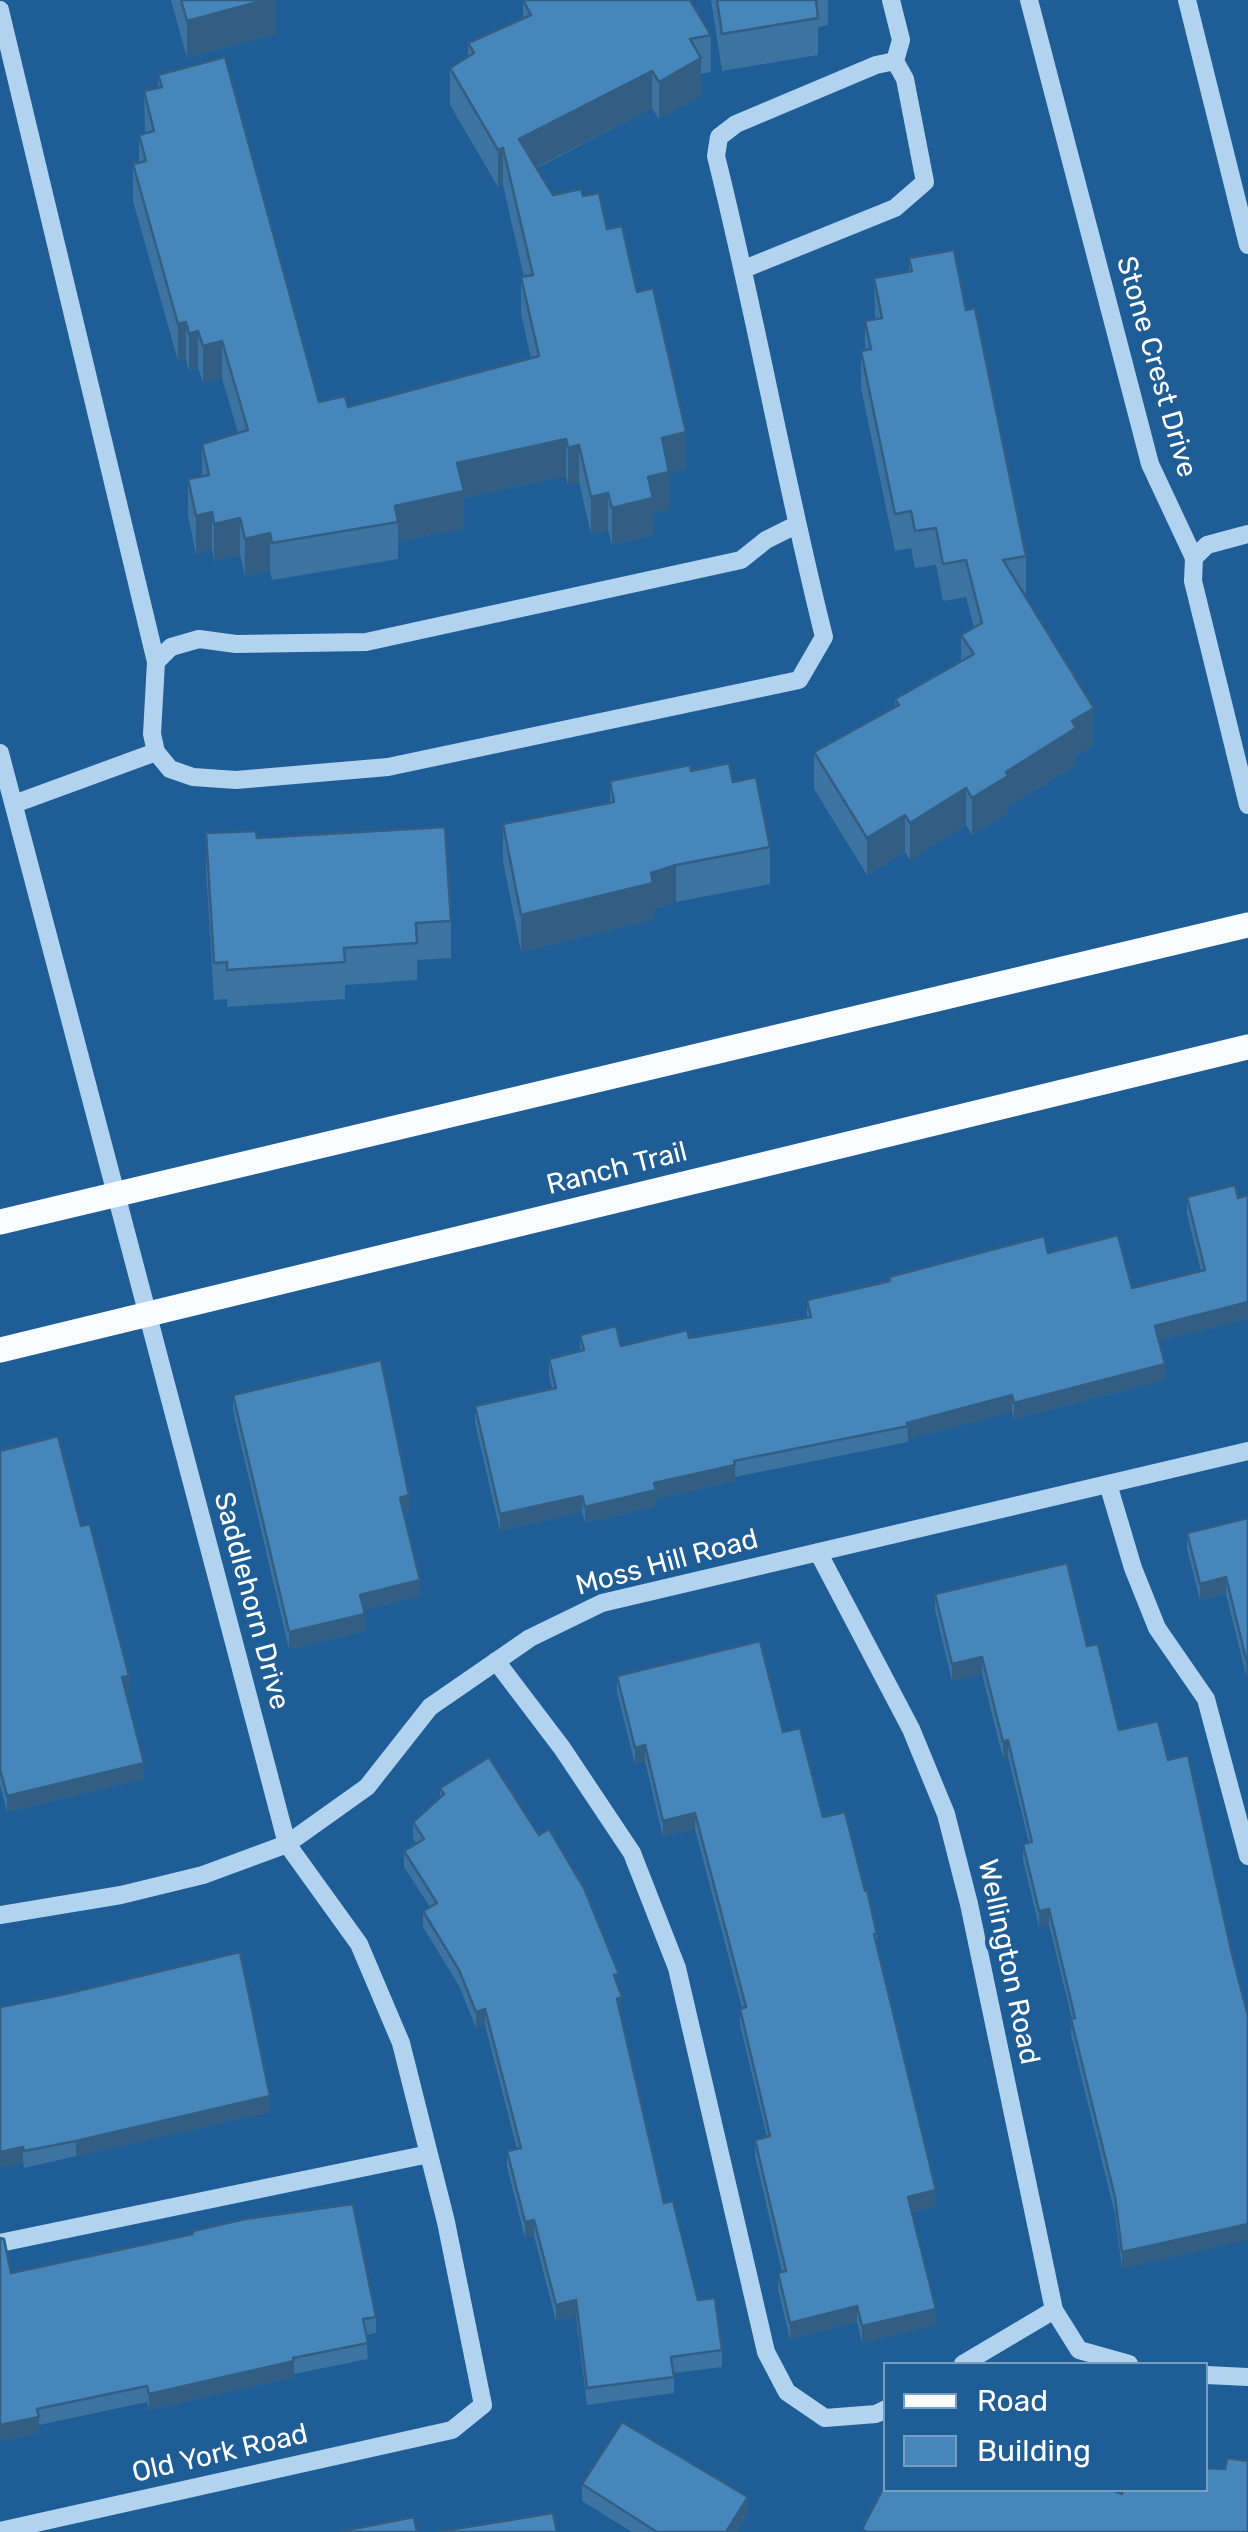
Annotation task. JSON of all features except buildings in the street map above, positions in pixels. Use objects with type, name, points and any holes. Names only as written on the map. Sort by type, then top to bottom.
[{"type":"main road","points":[[0,1222],[1248,924]]},
{"type":"main road","name":"Ranch Trail","points":[[0,1350],[1248,1047]]},
{"type":"street","points":[[744,268],[894,208],[925,182],[905,78],[895,60],[901,40],[890,0]]},
{"type":"street","name":"Stone Crest Drive","points":[[1029,0],[1150,464],[1194,558],[1193,581],[1248,805]]},
{"type":"street","points":[[1187,0],[1248,245]]},
{"type":"street","points":[[0,10],[156,662],[152,734],[156,752],[170,769],[193,777],[236,780],[388,768],[799,680],[824,637],[716,156],[720,137],[736,124],[895,60]]},
{"type":"street","points":[[156,662],[171,647],[199,640],[236,644],[366,642],[741,560],[766,540],[796,525]]},
{"type":"street","points":[[1194,558],[1207,545],[1248,534]]},
{"type":"street","name":"Saddlehorn Drive","points":[[0,752],[288,1844],[359,1944],[401,2043],[483,2405],[452,2430]]},
{"type":"street","points":[[14,804],[156,752]]},
{"type":"street","name":"Moss Hill Road","points":[[0,1915],[203,1875],[288,1844],[366,1787],[430,1707],[530,1638],[602,1603],[1248,1451]]},
{"type":"street","points":[[1108,1484],[1133,1568],[1157,1628],[1206,1699],[1248,1856]]},
{"type":"street","name":"Wellington Road","points":[[818,1552],[911,1730],[946,1814],[970,1904],[1054,2310],[1079,2350],[1122,2362]]},
{"type":"street","points":[[496,1661],[562,1748],[632,1853],[677,1968],[766,2352],[786,2392],[825,2418],[883,2410]]},
{"type":"street","points":[[0,2243],[429,2154]]},
{"type":"street","points":[[966,2362],[1054,2310]]},
{"type":"street","points":[[1208,2374],[1248,2377]]},
{"type":"street","name":"Old York Road","points":[[0,2531],[452,2430]]}]
